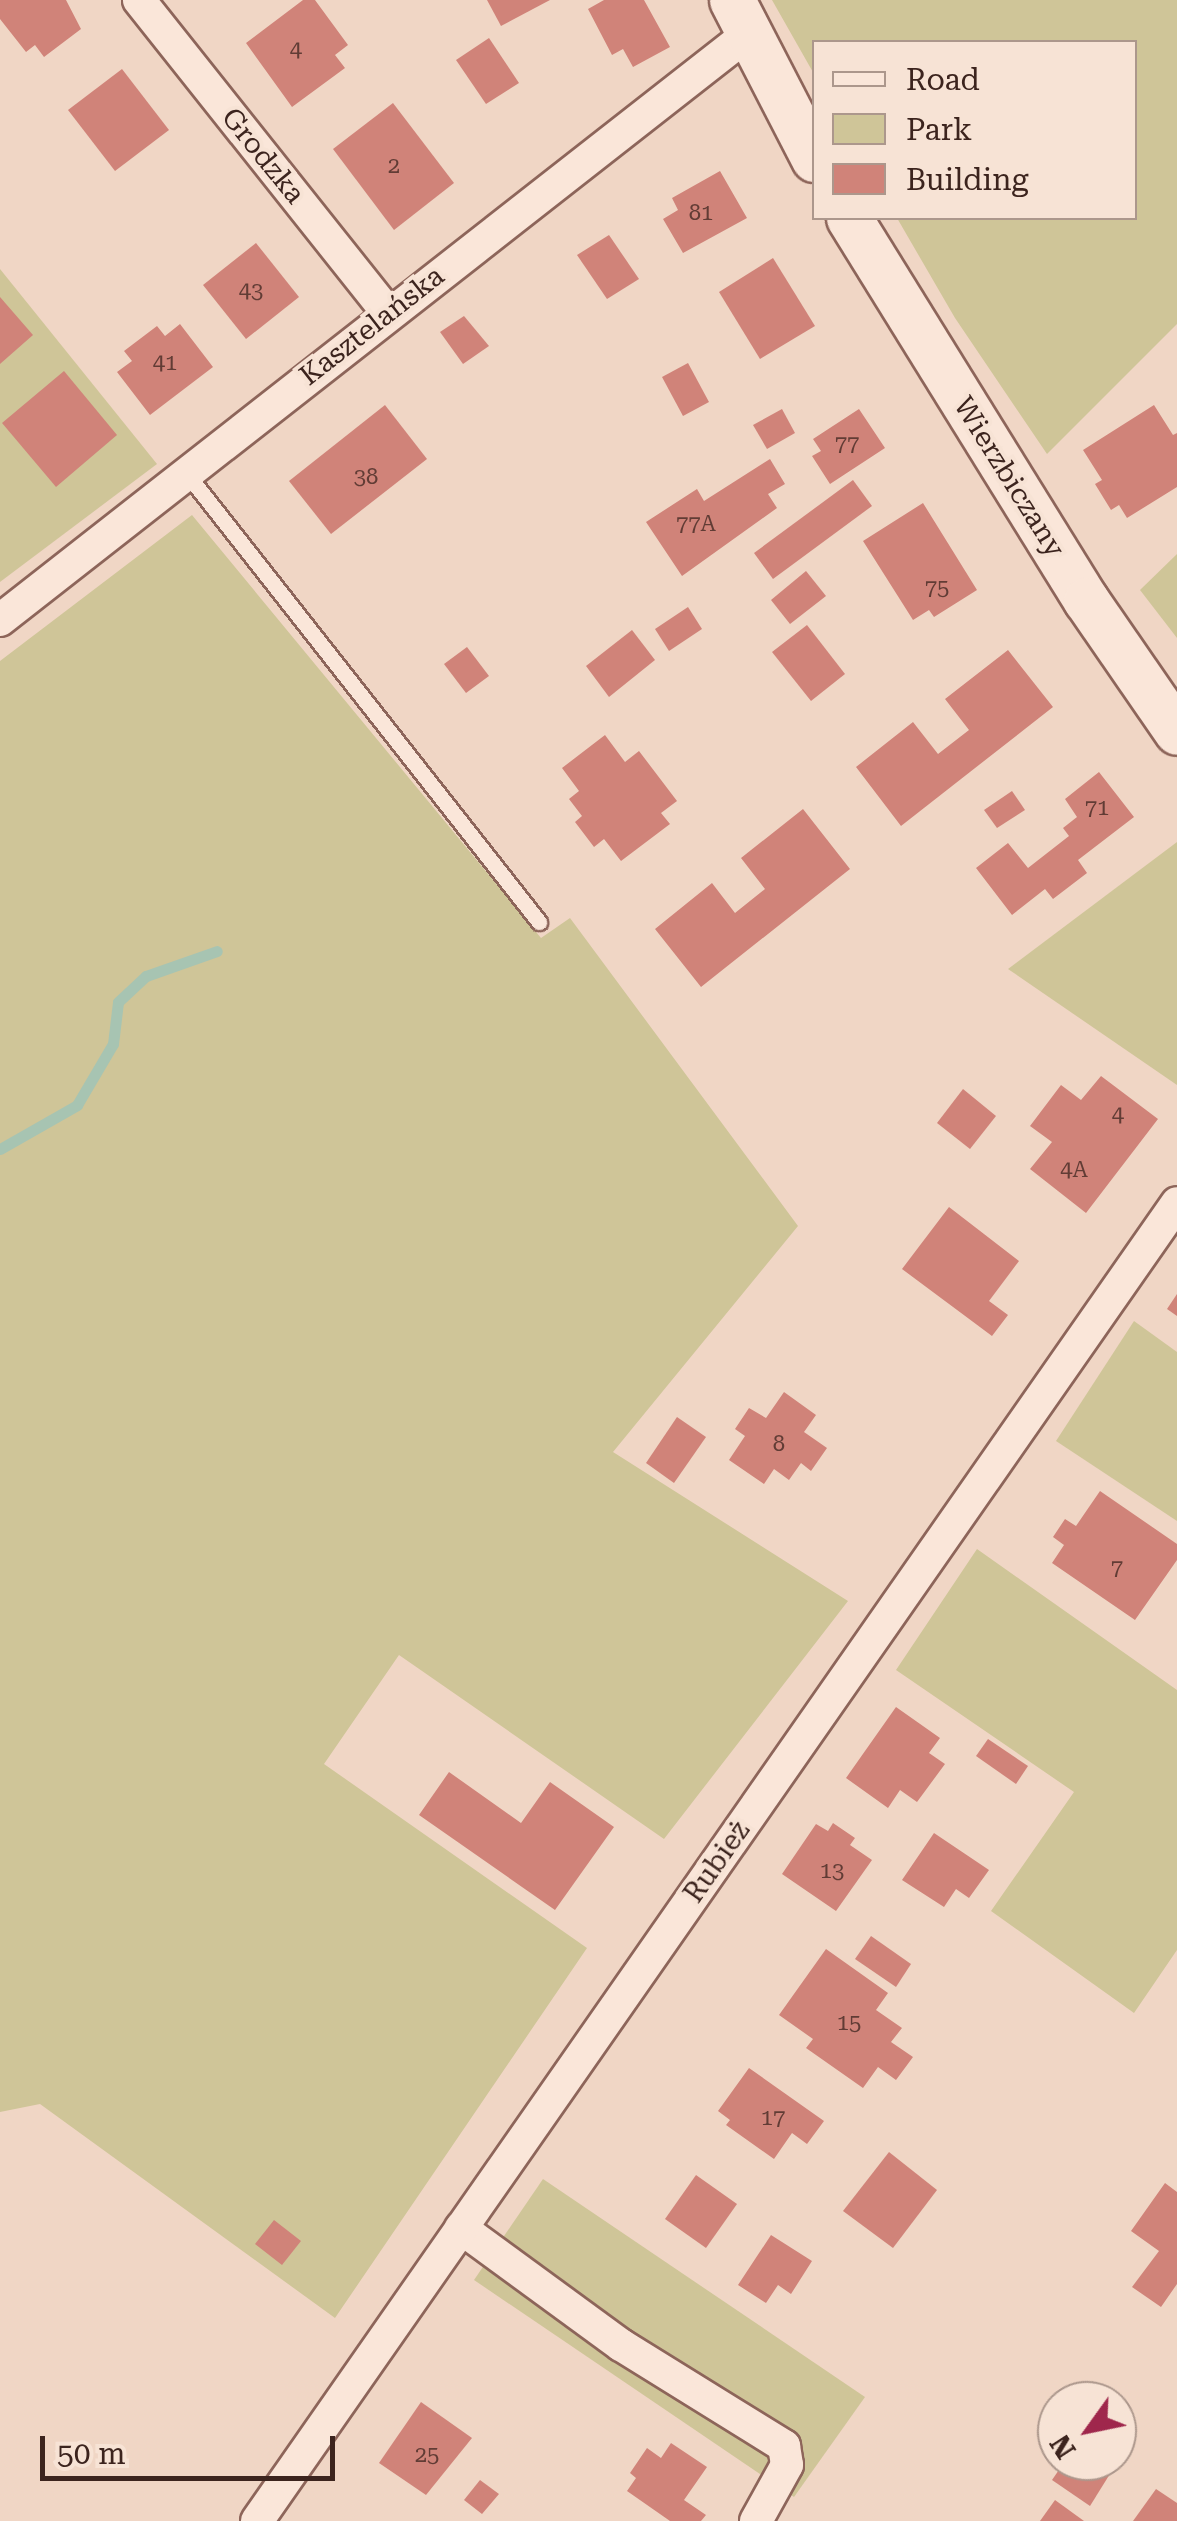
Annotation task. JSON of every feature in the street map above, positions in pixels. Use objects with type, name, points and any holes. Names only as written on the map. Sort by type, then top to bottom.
[{"type":"street","name":"Grodzka","points":[[138,0],[388,313]]},
{"type":"street","name":"Kasztelańska","points":[[0,620],[388,313],[739,17]]},
{"type":"street","points":[[739,17],[812,155]]},
{"type":"street","name":"Wierzbiczany","points":[[850,220],[1086,600],[1177,732]]},
{"type":"street","name":"Rubież","points":[[257,2521],[1177,1203]]},
{"type":"street","points":[[461,2228],[620,2345],[784,2446],[786,2465],[763,2510]]},
{"type":"lane","points":[[187,474],[539,922]]},
{"type":"green space","points":[[772,0],[1177,0],[1177,324],[1047,454],[955,318],[898,220],[1137,220],[1137,40],[812,40],[812,70]]},
{"type":"green space","points":[[0,269],[157,464],[0,582]]},
{"type":"green space","points":[[192,515],[541,938],[570,918],[798,1226],[613,1452],[848,1601],[664,1839],[399,1655],[324,1764],[587,1948],[335,2318],[40,2104],[0,2112],[0,661]]},
{"type":"green space","points":[[1177,554],[1177,638],[1140,590]]},
{"type":"green space","points":[[1177,842],[1177,1085],[1008,969]]},
{"type":"green space","points":[[1134,1321],[1177,1352],[1177,1521],[1056,1441]]},
{"type":"green space","points":[[977,1549],[1177,1690],[1177,1950],[1134,2013],[991,1911],[1074,1792],[896,1670]]},
{"type":"green space","points":[[543,2179],[865,2397],[794,2497],[474,2280]]},
{"type":"building","points":[[0,0],[66,0],[81,29],[44,57],[35,45],[26,52],[0,19]]},
{"type":"building","points":[[303,0],[315,0],[348,45],[335,55],[345,68],[292,107],[246,43]]},
{"type":"building","points":[[487,0],[550,0],[501,26]]},
{"type":"building","points":[[604,0],[644,0],[670,47],[633,67],[623,49],[612,55],[588,9]]},
{"type":"building","points":[[489,38],[519,83],[486,104],[456,60]]},
{"type":"building","points":[[122,69],[169,130],[115,171],[68,110]]},
{"type":"building","points":[[393,103],[454,183],[394,230],[333,149]]},
{"type":"building","points":[[720,171],[747,218],[683,253],[663,219],[678,210],[672,198]]},
{"type":"building","points":[[609,235],[639,279],[607,299],[577,255]]},
{"type":"building","points":[[256,243],[299,297],[246,339],[203,285]]},
{"type":"building","points":[[773,258],[815,326],[760,359],[719,292]]},
{"type":"building","points":[[0,297],[33,335],[0,364]]},
{"type":"building","points":[[464,316],[489,346],[463,364],[440,332]]},
{"type":"building","points":[[180,324],[213,367],[150,415],[117,372],[132,361],[124,351],[157,326],[165,336]]},
{"type":"building","points":[[688,363],[709,402],[683,416],[662,377]]},
{"type":"building","points":[[64,371],[117,435],[56,487],[2,423]]},
{"type":"building","points":[[385,405],[427,459],[331,534],[289,481]]},
{"type":"building","points":[[1154,405],[1173,435],[1177,433],[1177,487],[1127,518],[1119,505],[1111,510],[1095,484],[1102,480],[1083,450]]},
{"type":"building","points":[[782,409],[795,433],[767,449],[753,425]]},
{"type":"building","points":[[859,409],[885,448],[830,484],[812,456],[821,451],[813,439]]},
{"type":"building","points":[[770,459],[785,484],[768,494],[777,508],[682,576],[646,522],[697,489],[704,501]]},
{"type":"building","points":[[853,480],[872,506],[773,579],[754,553]]},
{"type":"building","points":[[923,503],[977,590],[934,617],[929,610],[913,620],[863,541]]},
{"type":"building","points":[[806,571],[826,596],[790,624],[771,600]]},
{"type":"building","points":[[688,607],[702,629],[669,651],[655,629]]},
{"type":"building","points":[[807,625],[845,674],[811,701],[772,652]]},
{"type":"building","points":[[632,630],[655,660],[609,697],[586,666]]},
{"type":"building","points":[[467,647],[489,676],[466,693],[444,664]]},
{"type":"building","points":[[1008,650],[1053,707],[901,826],[856,767],[913,722],[938,754],[969,730],[945,699]]},
{"type":"building","points":[[605,735],[625,762],[639,751],[677,801],[661,813],[670,824],[621,861],[604,839],[594,847],[575,822],[582,816],[569,799],[579,791],[562,768]]},
{"type":"building","points":[[1099,772],[1134,817],[1078,860],[1087,873],[1053,899],[1045,889],[1012,915],[976,868],[1008,843],[1028,868],[1069,836],[1063,828],[1077,817],[1065,799]]},
{"type":"building","points":[[1012,791],[1025,810],[997,828],[984,810]]},
{"type":"building","points":[[803,809],[850,869],[701,987],[655,929],[712,883],[735,913],[765,889],[741,858]]},
{"type":"building","points":[[1101,1076],[1158,1119],[1086,1213],[1030,1169],[1052,1142],[1030,1126],[1061,1085],[1081,1100]]},
{"type":"building","points":[[963,1089],[996,1116],[970,1149],[937,1123]]},
{"type":"building","points":[[949,1207],[1019,1261],[989,1301],[1008,1315],[992,1336],[902,1269]]},
{"type":"building","points":[[1177,1294],[1177,1316],[1167,1309]]},
{"type":"building","points":[[784,1392],[816,1415],[804,1432],[827,1448],[811,1471],[801,1463],[789,1480],[774,1469],[764,1484],[729,1460],[745,1436],[735,1429],[749,1408],[766,1418]]},
{"type":"building","points":[[677,1417],[706,1437],[674,1483],[646,1463]]},
{"type":"building","points":[[1100,1491],[1177,1544],[1177,1560],[1135,1620],[1052,1563],[1064,1545],[1053,1537],[1065,1519],[1076,1526]]},
{"type":"building","points":[[896,1707],[940,1738],[929,1753],[945,1764],[917,1802],[900,1790],[888,1808],[846,1778]]},
{"type":"building","points":[[988,1739],[1028,1766],[1016,1784],[976,1756]]},
{"type":"building","points":[[449,1772],[521,1823],[550,1782],[614,1827],[555,1910],[419,1815]]},
{"type":"building","points":[[833,1823],[855,1838],[850,1845],[872,1860],[836,1911],[782,1874],[816,1824],[828,1831]]},
{"type":"building","points":[[934,1833],[989,1870],[969,1898],[956,1889],[944,1907],[902,1880]]},
{"type":"building","points":[[871,1936],[911,1964],[896,1987],[855,1959]]},
{"type":"building","points":[[826,1949],[888,1993],[876,2010],[902,2028],[891,2042],[913,2057],[896,2080],[878,2067],[863,2088],[806,2048],[813,2039],[779,2015]]},
{"type":"building","points":[[749,2068],[824,2121],[807,2144],[792,2133],[774,2159],[726,2125],[730,2120],[718,2111]]},
{"type":"building","points":[[889,2152],[937,2190],[893,2248],[843,2211]]},
{"type":"building","points":[[696,2175],[737,2204],[706,2248],[665,2219]]},
{"type":"building","points":[[1165,2183],[1177,2192],[1177,2284],[1161,2307],[1132,2287],[1159,2251],[1131,2231]]},
{"type":"building","points":[[274,2220],[301,2241],[282,2265],[255,2244]]},
{"type":"building","points":[[771,2235],[812,2261],[791,2294],[778,2285],[766,2303],[738,2285]]},
{"type":"building","points":[[421,2402],[472,2438],[426,2495],[379,2463]]},
{"type":"building","points":[[671,2443],[707,2467],[684,2500],[706,2515],[701,2521],[670,2521],[627,2491],[636,2478],[630,2473],[647,2448],[661,2458]]},
{"type":"building","points":[[480,2480],[499,2494],[482,2514],[464,2500]]},
{"type":"building","points":[[1053,2481],[1106,2481],[1090,2506]]},
{"type":"building","points":[[1156,2489],[1177,2503],[1177,2521],[1133,2521]]},
{"type":"building","points":[[1055,2500],[1084,2521],[1040,2521]]},
{"type":"waterway","points":[[0,1149],[77,1105],[113,1044],[118,1002],[146,976],[217,951]]}]
